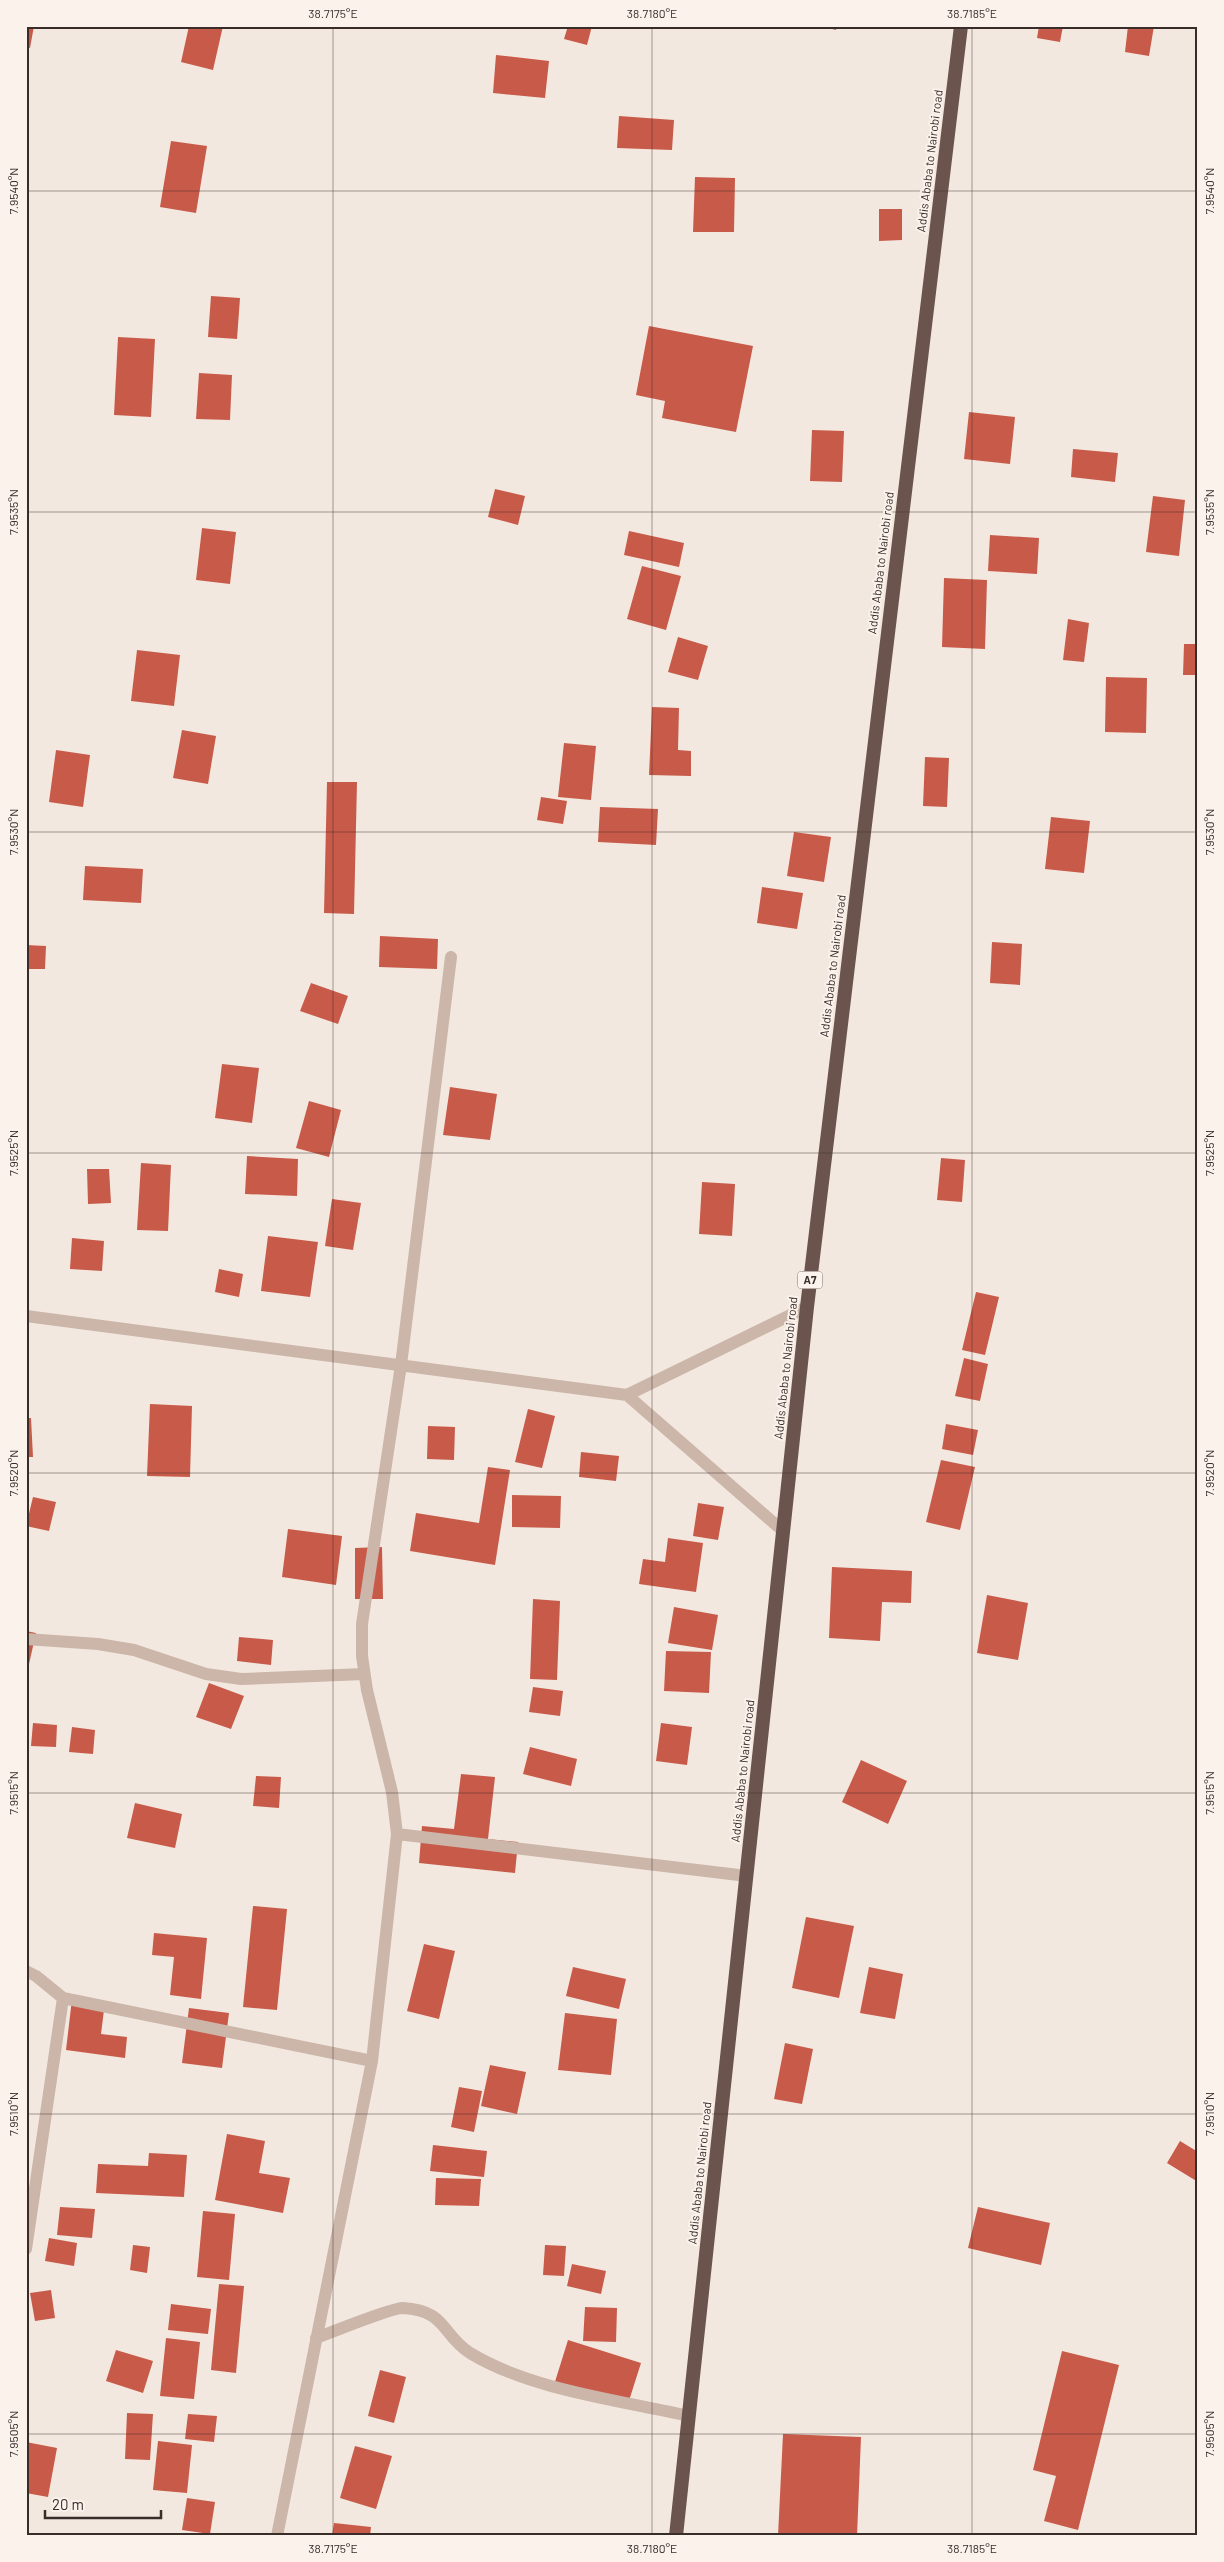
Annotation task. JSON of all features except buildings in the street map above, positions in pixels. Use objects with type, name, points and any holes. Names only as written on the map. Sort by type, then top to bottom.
[{"type":"highway","name":"Addis Ababa to Nairobi road","points":[[676,2536],[807,1307],[961,26]]},
{"type":"street","points":[[277,2536],[372,2061],[398,1834],[392,1792],[364,1674],[362,1624],[401,1365],[450,957]]},
{"type":"street","points":[[26,1316],[628,1395],[807,1307]]},
{"type":"street","points":[[628,1395],[783,1531]]},
{"type":"street","points":[[26,1639],[98,1644],[134,1650],[206,1674],[241,1679],[364,1674]]},
{"type":"street","points":[[398,1834],[747,1876]]},
{"type":"street","points":[[26,1972],[36,1976],[63,1998],[372,2061]]},
{"type":"street","points":[[26,2249],[63,1998]]},
{"type":"street","points":[[316,2338],[401,2308],[430,2313],[445,2326],[465,2349],[489,2364],[521,2378],[689,2416]]}]
